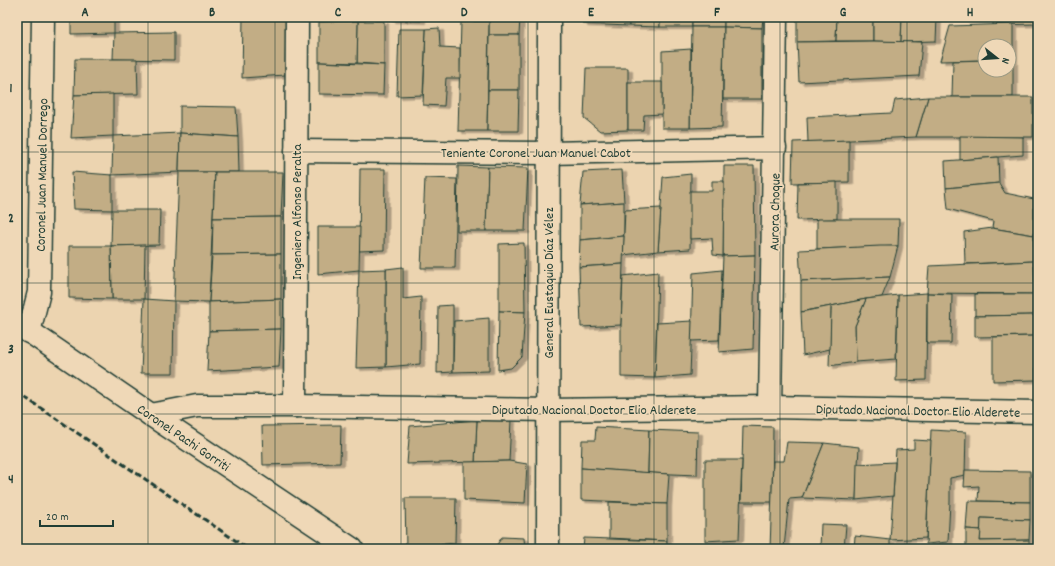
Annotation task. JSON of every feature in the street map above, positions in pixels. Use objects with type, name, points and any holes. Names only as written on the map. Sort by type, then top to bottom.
[{"type":"street","name":"Coronel Juan Manuel Dorrego","points":[[23,327],[39,292],[43,17]]},
{"type":"street","name":"Ingeniero Alfonso Peralta","points":[[295,406],[297,17]]},
{"type":"street","name":"General Eustaquio Díaz Vélez","points":[[548,549],[549,17]]},
{"type":"street","name":"Aurora Choque","points":[[770,407],[776,17]]},
{"type":"street","name":"Teniente Coronel Juan Manuel Cabot","points":[[296,151],[548,153],[775,148]]},
{"type":"street","name":"Coronel Pachi Gorriti","points":[[23,327],[151,415],[352,549]]},
{"type":"street","name":"Diputado Nacional Doctor Elio Alderete","points":[[151,415],[197,406],[548,410],[770,407],[1038,412]]},
{"type":"building","points":[[71,17],[114,17],[114,33],[71,34]]},
{"type":"building","points":[[243,17],[286,17],[285,75],[242,78]]},
{"type":"building","points":[[319,17],[358,17],[358,21],[319,22]]},
{"type":"building","points":[[391,17],[421,17],[421,21],[391,20]]},
{"type":"building","points":[[489,17],[520,17],[519,35],[489,35]]},
{"type":"building","points":[[583,17],[629,17],[629,26],[583,24]]},
{"type":"building","points":[[629,17],[660,17],[660,27],[629,26]]},
{"type":"building","points":[[660,17],[692,17],[692,27],[660,27]]},
{"type":"building","points":[[692,17],[724,17],[724,27],[692,27]]},
{"type":"building","points":[[724,17],[763,17],[762,28],[724,27]]},
{"type":"building","points":[[797,17],[837,17],[836,41],[797,42]]},
{"type":"building","points":[[837,17],[873,17],[873,41],[836,41]]},
{"type":"building","points":[[873,17],[902,17],[901,42],[873,41]]},
{"type":"building","points":[[902,17],[937,17],[936,41],[901,42]]},
{"type":"building","points":[[993,17],[1035,17],[1036,24],[993,25]]},
{"type":"building","points":[[358,21],[384,21],[384,65],[357,63]]},
{"type":"building","points":[[358,21],[357,63],[319,62],[319,22]]},
{"type":"building","points":[[489,21],[487,131],[458,131],[461,22]]},
{"type":"building","points":[[1013,24],[1013,38],[977,38],[977,60],[940,61],[950,26]]},
{"type":"building","points":[[692,27],[724,27],[722,127],[690,128]]},
{"type":"building","points":[[724,27],[762,28],[762,99],[723,99]]},
{"type":"building","points":[[439,28],[440,47],[460,48],[460,78],[446,78],[444,106],[423,105],[426,29]]},
{"type":"building","points":[[399,29],[426,29],[423,95],[397,96]]},
{"type":"building","points":[[174,32],[174,60],[113,59],[114,33]]},
{"type":"building","points":[[489,35],[519,35],[519,90],[488,90]]},
{"type":"building","points":[[797,42],[922,42],[919,76],[799,82]]},
{"type":"building","points":[[691,49],[690,128],[662,128],[662,51]]},
{"type":"building","points":[[75,59],[137,59],[138,94],[74,95]]},
{"type":"building","points":[[977,60],[977,78],[1013,78],[1013,97],[952,97],[953,61]]},
{"type":"building","points":[[319,62],[384,65],[383,95],[319,94]]},
{"type":"building","points":[[586,68],[628,68],[628,130],[600,131],[584,118]]},
{"type":"building","points":[[628,82],[662,82],[662,114],[644,115],[643,130],[628,130]]},
{"type":"building","points":[[488,90],[519,90],[518,131],[487,131]]},
{"type":"building","points":[[113,94],[113,136],[71,138],[74,95]]},
{"type":"building","points":[[928,97],[1033,97],[1033,137],[916,137]]},
{"type":"building","points":[[928,97],[916,137],[808,142],[807,117],[892,113],[895,100]]},
{"type":"building","points":[[180,106],[236,107],[238,137],[180,133]]},
{"type":"building","points":[[180,133],[179,172],[112,175],[113,136]]},
{"type":"building","points":[[180,133],[238,137],[239,172],[179,172]]},
{"type":"building","points":[[960,136],[1023,137],[1023,155],[960,160]]},
{"type":"building","points":[[849,140],[849,182],[792,183],[793,142]]},
{"type":"building","points":[[998,157],[999,183],[946,188],[945,161]]},
{"type":"building","points":[[458,166],[488,167],[486,231],[457,231]]},
{"type":"building","points":[[724,166],[754,166],[755,255],[723,256]]},
{"type":"building","points":[[488,167],[528,168],[525,231],[486,231]]},
{"type":"building","points":[[360,169],[385,169],[384,250],[359,251]]},
{"type":"building","points":[[622,170],[624,202],[580,205],[583,172]]},
{"type":"building","points":[[72,172],[112,175],[112,210],[74,209]]},
{"type":"building","points":[[179,172],[215,172],[209,302],[174,301]]},
{"type":"building","points":[[215,172],[283,172],[281,217],[213,218]]},
{"type":"building","points":[[691,174],[690,249],[658,251],[663,177]]},
{"type":"building","points":[[425,178],[457,179],[455,268],[421,268]]},
{"type":"building","points":[[712,181],[724,181],[723,256],[713,255],[712,238],[690,239],[690,191],[712,191]]},
{"type":"building","points":[[837,182],[837,219],[797,220],[798,183]]},
{"type":"building","points":[[999,183],[1005,193],[1034,199],[1034,235],[992,228],[993,221],[948,209],[946,188]]},
{"type":"building","points":[[624,202],[624,236],[580,240],[580,205]]},
{"type":"building","points":[[661,208],[658,251],[623,255],[625,210]]},
{"type":"building","points":[[112,210],[160,210],[159,245],[111,246]]},
{"type":"building","points":[[281,217],[281,254],[212,255],[213,218]]},
{"type":"building","points":[[817,219],[899,219],[898,246],[817,249]]},
{"type":"building","points":[[318,227],[360,227],[359,270],[318,274]]},
{"type":"building","points":[[992,228],[1034,235],[1034,261],[965,264],[964,232]]},
{"type":"building","points":[[624,236],[623,264],[579,267],[580,240]]},
{"type":"building","points":[[524,243],[525,312],[499,311],[499,244]]},
{"type":"building","points":[[145,245],[144,299],[112,299],[111,246]]},
{"type":"building","points":[[69,246],[111,246],[112,299],[69,298]]},
{"type":"building","points":[[898,246],[890,277],[801,281],[799,250]]},
{"type":"building","points":[[281,254],[281,299],[209,302],[212,255]]},
{"type":"building","points":[[755,255],[753,349],[719,352],[723,256]]},
{"type":"building","points":[[1034,261],[1035,294],[927,293],[929,266]]},
{"type":"building","points":[[623,264],[621,325],[581,327],[579,267]]},
{"type":"building","points":[[403,267],[403,299],[421,297],[420,364],[386,367],[386,269]]},
{"type":"building","points":[[386,269],[386,367],[356,368],[359,270]]},
{"type":"building","points":[[722,270],[719,340],[691,341],[693,273]]},
{"type":"building","points":[[658,272],[655,378],[621,377],[623,276]]},
{"type":"building","points":[[890,277],[882,297],[801,312],[801,281]]},
{"type":"building","points":[[927,293],[952,294],[951,343],[927,343]]},
{"type":"building","points":[[927,293],[926,380],[896,381],[898,295]]},
{"type":"building","points":[[975,294],[1035,294],[1035,315],[975,316]]},
{"type":"building","points":[[898,295],[896,359],[856,362],[855,326],[866,299]]},
{"type":"building","points":[[144,299],[174,301],[173,373],[141,373]]},
{"type":"building","points":[[281,299],[281,329],[209,331],[209,302]]},
{"type":"building","points":[[866,299],[855,326],[856,362],[829,366],[831,306]]},
{"type":"building","points":[[453,305],[453,372],[437,373],[438,306]]},
{"type":"building","points":[[831,306],[830,349],[803,355],[801,312]]},
{"type":"building","points":[[499,311],[525,312],[522,357],[511,368],[498,370]]},
{"type":"building","points":[[1035,315],[1035,336],[975,337],[975,316]]},
{"type":"building","points":[[489,318],[489,371],[453,372],[454,321]]},
{"type":"building","points":[[692,321],[690,375],[655,378],[657,323]]},
{"type":"building","points":[[281,329],[279,367],[207,371],[209,331]]},
{"type":"building","points":[[1035,336],[1036,380],[993,381],[993,337]]},
{"type":"building","points":[[477,420],[511,420],[509,461],[475,462]]},
{"type":"building","points":[[477,420],[475,462],[407,464],[410,426]]},
{"type":"building","points":[[341,425],[340,463],[263,465],[262,426]]},
{"type":"building","points":[[743,426],[773,427],[772,502],[741,502]]},
{"type":"building","points":[[596,427],[649,430],[648,473],[581,468],[582,440],[595,440]]},
{"type":"building","points":[[649,430],[698,432],[697,475],[648,473]]},
{"type":"building","points":[[931,430],[966,432],[965,475],[950,478],[948,542],[926,544]]},
{"type":"building","points":[[914,440],[931,441],[926,538],[890,540],[896,450],[914,449]]},
{"type":"building","points":[[787,442],[824,443],[802,498],[789,499],[784,548],[770,549],[773,461],[784,461]]},
{"type":"building","points":[[824,443],[859,447],[856,500],[802,498]]},
{"type":"building","points":[[705,460],[742,460],[739,539],[705,541]]},
{"type":"building","points":[[509,461],[527,464],[525,503],[464,500],[464,462]]},
{"type":"building","points":[[895,462],[893,496],[856,500],[857,464]]},
{"type":"building","points":[[581,468],[669,474],[667,504],[581,500]]},
{"type":"building","points":[[965,470],[1030,471],[1030,502],[978,501],[979,486],[964,487]]},
{"type":"building","points":[[405,498],[456,498],[455,543],[406,548]]},
{"type":"building","points":[[968,501],[1030,502],[1030,520],[981,518],[981,530],[966,529]]},
{"type":"building","points":[[609,502],[667,504],[667,541],[609,538]]},
{"type":"building","points":[[981,518],[1030,520],[1029,540],[980,541]]},
{"type":"building","points":[[821,524],[846,525],[844,549],[820,549]]},
{"type":"building","points":[[966,529],[981,530],[980,541],[1029,540],[1029,549],[966,549]]},
{"type":"building","points":[[855,536],[890,540],[890,549],[854,549]]},
{"type":"building","points":[[502,537],[524,538],[525,549],[494,549]]},
{"type":"building","points":[[584,538],[667,541],[667,549],[583,549]]},
{"type":"railway","points":[[17,392],[248,549]]}]
